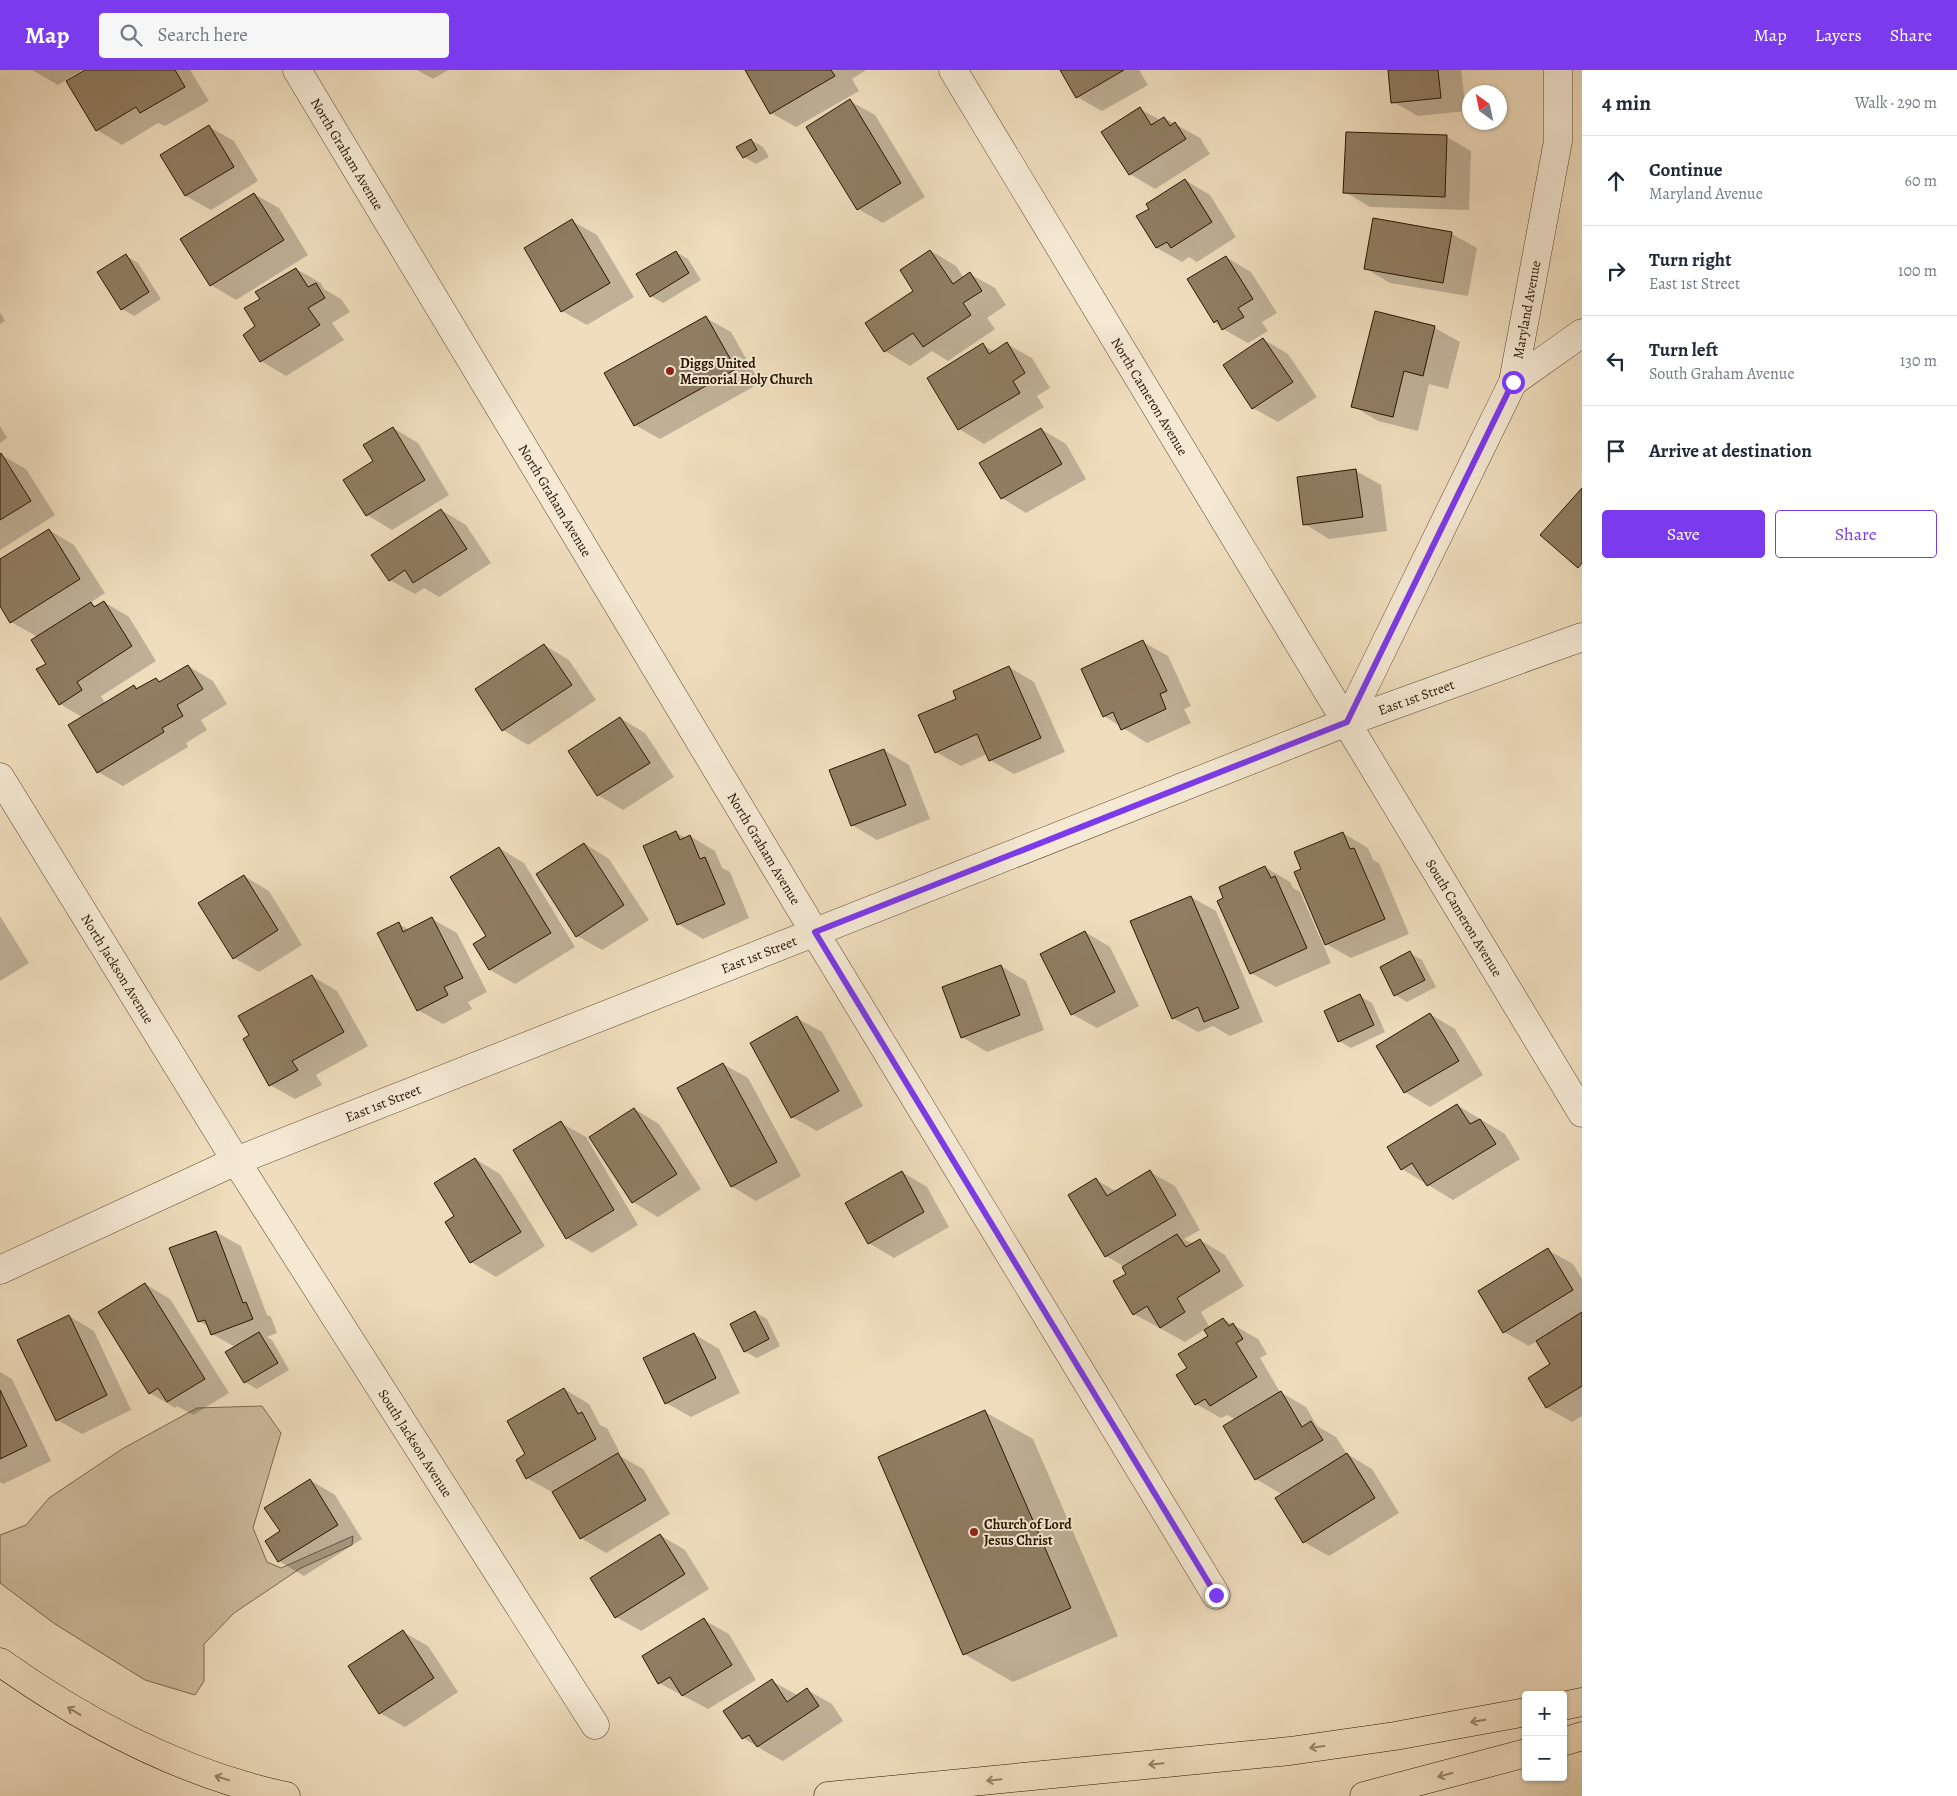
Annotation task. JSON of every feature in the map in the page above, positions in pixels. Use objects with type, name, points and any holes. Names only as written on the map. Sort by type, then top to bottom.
[{"type":"highway","points":[[0,1662],[45,1694],[98,1725],[152,1751],[208,1774],[286,1796]]},
{"type":"highway","points":[[1567,1705],[1582,1702]]},
{"type":"highway","points":[[828,1796],[1290,1751],[1395,1736],[1522,1713]]},
{"type":"highway","points":[[1567,1741],[1582,1736]]},
{"type":"highway","points":[[1364,1796],[1522,1754]]},
{"type":"street","name":"North Graham Avenue","points":[[297,70],[1216,1595]]},
{"type":"street","name":"North Cameron Avenue","points":[[953,70],[1347,722]]},
{"type":"street","name":"Maryland Avenue","points":[[1347,722],[1513,382],[1558,141],[1558,70]]},
{"type":"street","points":[[1513,382],[1582,334]]},
{"type":"street","name":"East 1st Street","points":[[0,1270],[236,1161],[1347,722],[1582,637]]},
{"type":"street","name":"South Cameron Avenue","points":[[1347,722],[1582,1114]]},
{"type":"street","name":"North Jackson Avenue","points":[[0,777],[236,1161]]},
{"type":"street","name":"South Jackson Avenue","points":[[236,1161],[595,1725]]},
{"type":"shaded area","points":[[262,1406],[281,1433],[253,1528],[267,1562],[281,1568],[353,1536],[352,1545],[301,1568],[234,1613],[204,1644],[204,1681],[195,1695],[145,1680],[55,1624],[0,1583],[0,1535],[26,1525],[49,1498],[122,1449],[197,1408]]},
{"type":"building","points":[[85,70],[175,70],[185,87],[140,113],[136,107],[96,131],[66,81]]},
{"type":"building","points":[[745,70],[831,70],[835,76],[770,114]]},
{"type":"building","points":[[1060,70],[1124,70],[1076,98]]},
{"type":"building","points":[[1388,70],[1438,70],[1441,98],[1391,103]]},
{"type":"building","points":[[850,99],[901,183],[857,210],[806,127]]},
{"type":"building","points":[[1140,107],[1151,125],[1164,117],[1170,126],[1175,122],[1186,139],[1129,175],[1101,132]]},
{"type":"building","points":[[209,125],[234,167],[185,196],[160,155]]},
{"type":"building","points":[[1346,132],[1447,135],[1445,197],[1343,193]]},
{"type":"building","points":[[751,139],[757,150],[743,158],[736,147]]},
{"type":"building","points":[[1185,179],[1212,222],[1171,248],[1167,242],[1156,248],[1136,216],[1149,209],[1146,204]]},
{"type":"building","points":[[254,193],[284,240],[210,286],[180,239]]},
{"type":"building","points":[[1373,218],[1452,232],[1443,283],[1364,269]]},
{"type":"building","points":[[572,219],[610,283],[561,312],[524,248]]},
{"type":"building","points":[[930,250],[953,284],[970,272],[982,291],[963,303],[971,315],[923,347],[913,333],[884,352],[865,323],[913,291],[900,270]]},
{"type":"building","points":[[676,251],[689,273],[650,297],[636,274]]},
{"type":"building","points":[[126,254],[149,292],[121,310],[97,272]]},
{"type":"building","points":[[1226,256],[1253,299],[1238,308],[1244,317],[1222,330],[1217,320],[1214,323],[1187,279]]},
{"type":"building","points":[[296,268],[308,287],[316,283],[325,298],[308,308],[320,325],[260,362],[243,335],[255,326],[244,308],[260,299],[255,292]]},
{"type":"building","points":[[1375,311],[1435,326],[1423,376],[1404,371],[1393,417],[1351,407]]},
{"type":"building","name":"Diggs United Memorial Holy Church","points":[[706,316],[736,369],[634,426],[604,373]]},
{"type":"building","points":[[1263,338],[1293,382],[1252,409],[1223,365]]},
{"type":"building","points":[[1007,342],[1025,373],[1013,381],[1020,393],[958,430],[927,378],[983,343],[989,354]]},
{"type":"building","points":[[393,427],[425,480],[366,516],[343,480],[373,461],[363,445]]},
{"type":"building","points":[[1041,428],[1062,464],[1001,499],[979,463]]},
{"type":"building","points":[[0,454],[31,501],[0,520]]},
{"type":"building","points":[[1356,469],[1363,517],[1303,525],[1297,477]]},
{"type":"building","points":[[1582,488],[1582,563],[1578,568],[1540,535]]},
{"type":"building","points":[[441,509],[467,549],[413,583],[405,570],[389,581],[371,555]]},
{"type":"building","points":[[49,529],[80,579],[10,623],[0,606],[0,559]]},
{"type":"building","points":[[104,601],[132,646],[77,682],[82,690],[59,705],[36,669],[46,664],[31,640],[91,602],[94,607]]},
{"type":"building","points":[[1143,640],[1167,691],[1160,694],[1166,709],[1121,730],[1113,712],[1103,717],[1081,669]]},
{"type":"building","points":[[544,644],[572,685],[502,731],[475,689]]},
{"type":"building","points":[[188,665],[203,689],[177,705],[183,716],[162,728],[164,732],[97,773],[68,725],[134,685],[136,689],[156,678],[159,682]]},
{"type":"building","points":[[1009,666],[1041,738],[989,761],[977,734],[935,753],[918,715],[956,699],[953,691]]},
{"type":"building","points":[[620,717],[650,763],[597,796],[568,751]]},
{"type":"building","points":[[884,749],[906,805],[851,826],[829,770]]},
{"type":"building","points":[[676,831],[680,840],[690,835],[700,859],[705,857],[725,904],[677,925],[643,846]]},
{"type":"building","points":[[1343,832],[1350,849],[1354,848],[1385,919],[1325,945],[1294,872],[1301,869],[1294,852]]},
{"type":"building","points":[[584,843],[624,905],[576,937],[536,874]]},
{"type":"building","points":[[499,847],[551,933],[489,970],[473,944],[486,936],[450,877]]},
{"type":"building","points":[[1265,866],[1271,878],[1275,876],[1307,948],[1250,974],[1217,901],[1223,898],[1219,887]]},
{"type":"building","points":[[244,875],[278,930],[233,959],[198,903]]},
{"type":"building","points":[[1191,896],[1239,1008],[1204,1022],[1198,1007],[1172,1019],[1130,921]]},
{"type":"building","points":[[432,917],[463,978],[444,987],[448,995],[417,1011],[377,933],[399,922],[403,932]]},
{"type":"building","points":[[1085,931],[1115,992],[1071,1015],[1040,954]]},
{"type":"building","points":[[1410,951],[1425,980],[1394,996],[1380,967]]},
{"type":"building","points":[[1001,965],[1020,1015],[961,1038],[942,987]]},
{"type":"building","points":[[312,975],[344,1032],[292,1061],[298,1070],[269,1086],[243,1039],[249,1035],[238,1016]]},
{"type":"building","points":[[1360,994],[1374,1025],[1338,1042],[1324,1011]]},
{"type":"building","points":[[1430,1013],[1459,1061],[1404,1093],[1376,1046]]},
{"type":"building","points":[[797,1016],[839,1091],[791,1118],[750,1043]]},
{"type":"building","points":[[723,1063],[777,1162],[731,1187],[677,1088]]},
{"type":"building","points":[[1457,1104],[1470,1124],[1480,1119],[1496,1144],[1427,1186],[1412,1163],[1401,1170],[1387,1147]]},
{"type":"building","points":[[634,1108],[677,1174],[632,1203],[589,1137]]},
{"type":"building","points":[[561,1121],[614,1210],[566,1239],[513,1150]]},
{"type":"building","points":[[475,1158],[521,1232],[470,1263],[445,1222],[454,1216],[434,1183]]},
{"type":"building","points":[[1150,1170],[1176,1215],[1105,1257],[1068,1195],[1096,1178],[1107,1196]]},
{"type":"building","points":[[902,1171],[924,1212],[868,1244],[845,1203]]},
{"type":"building","points":[[216,1231],[243,1303],[246,1302],[253,1319],[211,1335],[205,1320],[198,1322],[169,1248]]},
{"type":"building","points":[[1177,1234],[1186,1247],[1200,1239],[1220,1271],[1177,1298],[1185,1312],[1160,1328],[1147,1306],[1133,1315],[1113,1281],[1126,1274],[1122,1267]]},
{"type":"building","points":[[1548,1248],[1573,1290],[1503,1333],[1478,1291]]},
{"type":"building","points":[[145,1283],[205,1379],[167,1402],[158,1388],[149,1394],[98,1312]]},
{"type":"building","points":[[755,1311],[769,1339],[744,1352],[730,1324]]},
{"type":"building","points":[[1582,1312],[1582,1386],[1546,1408],[1528,1378],[1550,1364],[1536,1341]]},
{"type":"building","points":[[69,1315],[107,1395],[56,1421],[17,1340]]},
{"type":"building","points":[[1223,1318],[1229,1326],[1233,1323],[1243,1339],[1236,1343],[1257,1377],[1210,1406],[1205,1399],[1195,1405],[1176,1375],[1187,1368],[1178,1354],[1208,1336],[1204,1330]]},
{"type":"building","points":[[259,1332],[278,1363],[244,1383],[225,1352]]},
{"type":"building","points":[[694,1333],[716,1378],[665,1404],[643,1358]]},
{"type":"building","points":[[564,1388],[578,1414],[582,1412],[596,1439],[526,1479],[516,1460],[525,1454],[507,1421]]},
{"type":"building","points":[[0,1390],[27,1446],[0,1459]]},
{"type":"building","points":[[1281,1391],[1302,1427],[1311,1421],[1323,1440],[1255,1480],[1223,1426]]},
{"type":"building","name":"Church of Lord Jesus Christ","points":[[985,1410],[1071,1608],[963,1655],[878,1457]]},
{"type":"building","points":[[618,1453],[646,1500],[580,1539],[552,1492]]},
{"type":"building","points":[[1347,1453],[1375,1498],[1303,1543],[1275,1498]]},
{"type":"building","points":[[310,1479],[338,1525],[278,1562],[265,1541],[280,1531],[264,1508]]},
{"type":"building","points":[[660,1534],[685,1574],[615,1618],[590,1578]]},
{"type":"building","points":[[704,1618],[732,1665],[682,1696],[670,1677],[658,1684],[642,1656]]},
{"type":"building","points":[[403,1630],[434,1678],[379,1714],[348,1666]]},
{"type":"building","points":[[772,1679],[787,1702],[807,1688],[819,1706],[757,1747],[749,1735],[742,1739],[723,1711]]},
{"type":"place","name":"Diggs United Memorial Holy Church","points":[[670,371]]},
{"type":"place","name":"Church of Lord Jesus Christ","points":[[974,1532]]},
{"type":"route","points":[[1216,1595],[815,932],[1347,722],[1513,382]]}]
